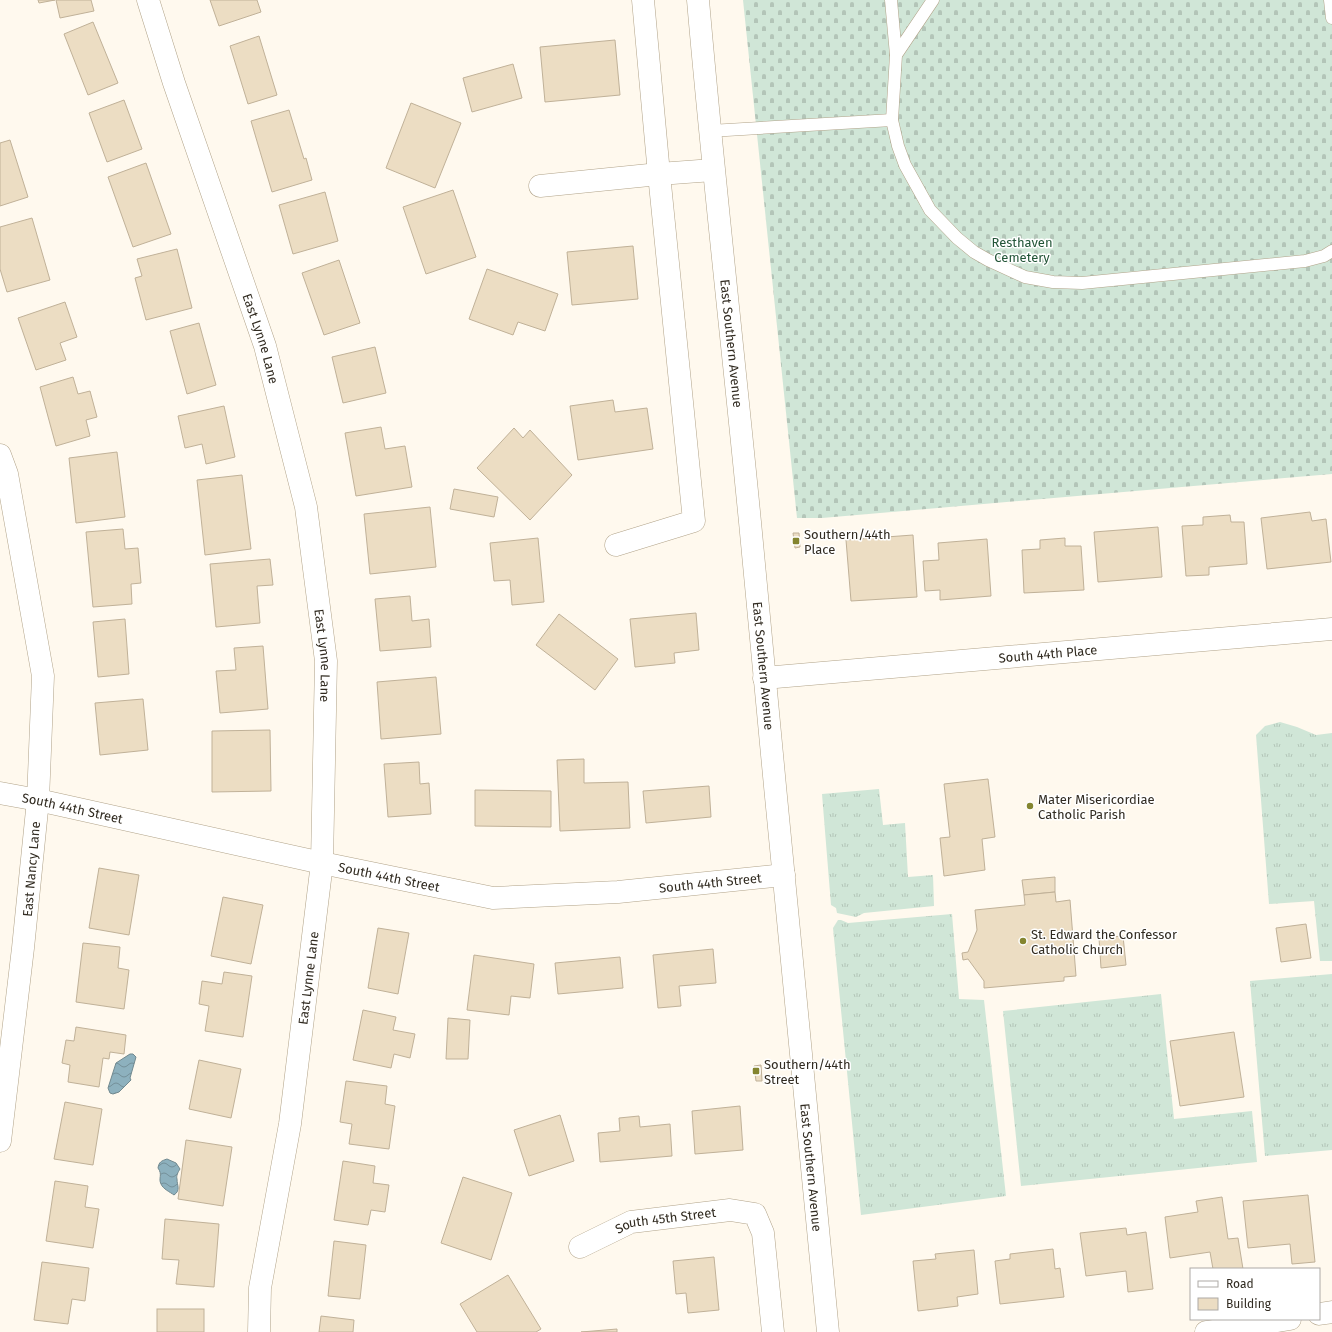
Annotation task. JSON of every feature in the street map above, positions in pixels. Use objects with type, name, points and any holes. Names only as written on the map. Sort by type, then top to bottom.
[{"type":"street","name":"East Lynne Lane","points":[[148,0],[174,83],[265,346],[306,507],[326,660],[322,863],[290,1124],[260,1288],[259,1332]]},
{"type":"street","points":[[616,545],[694,521],[643,0]]},
{"type":"street","name":"East Southern Avenue","points":[[698,0],[713,170],[750,524],[784,875],[804,1107],[828,1332]]},
{"type":"street","points":[[540,186],[713,170]]},
{"type":"street","name":"East Nancy Lane","points":[[0,455],[7,474],[43,676],[38,800],[24,948],[0,1141]]},
{"type":"street","name":"South 44th Place","points":[[764,678],[1332,629]]},
{"type":"street","name":"South 44th Street","points":[[0,793],[38,800],[322,863],[493,898],[618,892],[784,875]]},
{"type":"street","name":"South 45th Street","points":[[580,1247],[631,1222],[730,1210],[755,1214],[763,1233],[773,1332]]},
{"type":"street","points":[[1320,1314],[1332,1312]]},
{"type":"street","points":[[1206,1332],[1284,1320]]},
{"type":"lane","points":[[891,0],[896,55],[892,120],[898,146],[905,165],[930,210],[953,234],[974,252],[988,260],[1025,277],[1053,282],[1082,283],[1305,261],[1324,256],[1332,251]]},
{"type":"lane","points":[[896,55],[933,0]]},
{"type":"lane","points":[[1330,0],[1332,18]]},
{"type":"lane","points":[[710,131],[892,120]]},
{"type":"green space","name":"Resthaven Cemetery","points":[[743,0],[1332,0],[1332,474],[822,518],[797,518]]},
{"type":"green space","points":[[1280,722],[1316,735],[1332,733],[1332,961],[1320,961],[1314,901],[1269,904],[1256,735],[1265,726]]},
{"type":"green space","points":[[879,789],[883,825],[905,823],[908,877],[933,875],[934,906],[864,913],[856,917],[837,913],[836,908],[831,905],[822,794]]},
{"type":"green space","points":[[952,914],[959,999],[984,1000],[1006,1196],[861,1215],[833,928],[838,920],[848,923]]},
{"type":"green space","points":[[1332,974],[1332,1150],[1265,1156],[1250,981]]},
{"type":"green space","points":[[1161,994],[1174,1119],[1252,1111],[1257,1162],[1021,1186],[1003,1011]]},
{"type":"water","points":[[130,1054],[133,1054],[136,1057],[130,1078],[131,1080],[119,1092],[113,1094],[110,1093],[108,1088],[116,1063]]},
{"type":"water","points":[[167,1159],[176,1163],[180,1169],[177,1177],[178,1190],[174,1195],[163,1187],[160,1182],[158,1166],[163,1160]]},
{"type":"building","points":[[38,0],[55,0],[39,3]]},
{"type":"building","points":[[56,0],[91,0],[94,11],[60,18]]},
{"type":"building","points":[[210,0],[257,0],[261,12],[219,26]]},
{"type":"building","points":[[93,22],[118,83],[88,95],[64,34]]},
{"type":"building","points":[[259,36],[277,95],[248,104],[230,46]]},
{"type":"building","points":[[615,40],[620,95],[545,102],[540,47]]},
{"type":"building","points":[[513,64],[522,98],[472,112],[463,78]]},
{"type":"building","points":[[124,100],[142,149],[107,162],[89,113]]},
{"type":"building","points":[[411,103],[461,123],[435,188],[386,168]]},
{"type":"building","points":[[289,110],[312,180],[272,192],[251,121]]},
{"type":"building","points":[[10,140],[28,197],[0,206],[0,143]]},
{"type":"building","points":[[146,163],[171,234],[133,247],[108,177]]},
{"type":"building","points":[[453,190],[476,257],[426,274],[403,207]]},
{"type":"building","points":[[325,192],[338,241],[293,254],[279,205]]},
{"type":"building","points":[[32,218],[50,280],[7,292],[0,269],[0,227]]},
{"type":"building","points":[[633,246],[638,299],[572,305],[567,252]]},
{"type":"building","points":[[177,249],[192,308],[146,320],[135,278],[142,276],[137,259]]},
{"type":"building","points":[[339,260],[360,323],[324,335],[302,273]]},
{"type":"building","points":[[487,269],[558,294],[545,331],[518,322],[513,335],[469,319]]},
{"type":"building","points":[[65,302],[77,337],[60,343],[66,360],[36,370],[18,318]]},
{"type":"building","points":[[199,323],[216,385],[187,394],[170,331]]},
{"type":"building","points":[[375,347],[386,393],[343,403],[332,357]]},
{"type":"building","points":[[73,377],[78,394],[90,391],[97,417],[86,420],[90,436],[56,446],[40,387]]},
{"type":"building","points":[[613,400],[615,412],[647,408],[653,449],[578,460],[570,406]]},
{"type":"building","points":[[224,406],[235,457],[206,464],[202,444],[185,448],[178,416]]},
{"type":"building","points":[[381,427],[385,449],[405,446],[412,487],[356,496],[345,433]]},
{"type":"building","points":[[514,428],[523,438],[530,430],[572,475],[530,520],[477,468]]},
{"type":"building","points":[[117,452],[125,517],[76,523],[69,458]]},
{"type":"building","points":[[242,475],[251,549],[205,555],[197,480]]},
{"type":"building","points":[[454,489],[498,497],[494,517],[450,509]]},
{"type":"building","points":[[430,507],[436,567],[370,574],[364,514]]},
{"type":"building","points":[[1310,512],[1312,521],[1326,519],[1331,562],[1267,569],[1261,518]]},
{"type":"building","points":[[1230,515],[1231,522],[1244,522],[1247,564],[1209,567],[1209,575],[1186,576],[1182,526],[1203,525],[1203,517]]},
{"type":"building","points":[[1158,527],[1162,577],[1098,582],[1094,532]]},
{"type":"building","points":[[123,529],[125,549],[138,548],[141,583],[131,584],[132,604],[93,607],[86,532]]},
{"type":"building","points":[[793,533],[799,533],[800,547],[795,548]]},
{"type":"building","points":[[913,535],[917,597],[851,601],[846,540]]},
{"type":"building","points":[[538,538],[544,602],[512,605],[510,580],[494,581],[490,543]]},
{"type":"building","points":[[1065,538],[1065,546],[1081,546],[1084,590],[1024,593],[1022,550],[1040,549],[1040,540]]},
{"type":"building","points":[[987,539],[991,596],[940,600],[940,590],[925,591],[923,561],[939,560],[938,543]]},
{"type":"building","points":[[270,559],[273,585],[257,586],[260,623],[216,627],[210,564]]},
{"type":"building","points":[[410,596],[412,621],[429,619],[431,647],[380,651],[375,599]]},
{"type":"building","points":[[696,613],[699,650],[674,653],[675,663],[635,667],[630,619]]},
{"type":"building","points":[[559,614],[618,659],[595,690],[536,645]]},
{"type":"building","points":[[125,619],[129,674],[98,677],[93,622]]},
{"type":"building","points":[[263,646],[268,709],[220,713],[216,671],[236,670],[234,648]]},
{"type":"building","points":[[436,677],[441,734],[381,739],[377,682]]},
{"type":"building","points":[[143,699],[148,750],[100,755],[95,703]]},
{"type":"building","points":[[270,730],[271,791],[212,792],[212,731]]},
{"type":"building","points":[[584,759],[584,783],[628,782],[630,828],[560,831],[557,760]]},
{"type":"building","points":[[419,762],[420,784],[429,783],[431,814],[388,817],[384,764]]},
{"type":"building","points":[[988,779],[995,837],[982,839],[985,870],[944,876],[940,838],[950,837],[944,784]]},
{"type":"building","points":[[709,786],[711,817],[646,823],[643,791]]},
{"type":"building","points":[[475,790],[551,791],[551,827],[475,826]]},
{"type":"building","points":[[99,868],[139,875],[129,935],[89,928]]},
{"type":"building","points":[[1055,877],[1055,892],[1024,895],[1022,880]]},
{"type":"building","name":"St. Edward the Confessor Catholic Church","points":[[1055,892],[1056,902],[1070,900],[1076,976],[1064,977],[1064,981],[984,988],[984,981],[968,959],[963,960],[962,953],[968,952],[977,930],[975,910],[1025,905],[1024,895]]},
{"type":"building","points":[[223,897],[263,905],[251,964],[211,956]]},
{"type":"building","points":[[1306,924],[1311,958],[1281,962],[1276,928]]},
{"type":"building","points":[[378,928],[409,933],[398,994],[368,988]]},
{"type":"building","points":[[1123,936],[1126,965],[1101,968],[1099,938]]},
{"type":"building","points":[[83,943],[120,947],[118,968],[129,970],[124,1009],[76,1002]]},
{"type":"building","points":[[713,949],[716,983],[679,986],[681,1006],[658,1008],[653,955]]},
{"type":"building","points":[[474,955],[534,964],[530,998],[511,996],[509,1015],[467,1010]]},
{"type":"building","points":[[620,957],[623,988],[558,994],[555,963]]},
{"type":"building","points":[[224,972],[252,976],[243,1037],[205,1031],[209,1006],[199,1004],[202,981],[222,984]]},
{"type":"building","points":[[363,1010],[396,1017],[393,1030],[415,1034],[410,1058],[394,1054],[391,1068],[353,1060]]},
{"type":"building","points":[[448,1018],[470,1020],[468,1059],[446,1059]]},
{"type":"building","points":[[76,1027],[126,1035],[124,1054],[110,1052],[109,1059],[103,1058],[99,1087],[68,1082],[70,1065],[62,1063],[66,1040],[74,1041]]},
{"type":"building","points":[[1234,1032],[1244,1097],[1180,1106],[1170,1041]]},
{"type":"building","points":[[199,1060],[241,1069],[231,1118],[189,1109]]},
{"type":"building","points":[[761,1065],[762,1081],[756,1081],[754,1066]]},
{"type":"building","points":[[346,1081],[387,1086],[385,1104],[395,1106],[389,1149],[349,1144],[352,1124],[340,1122]]},
{"type":"building","points":[[65,1102],[102,1109],[93,1165],[54,1159]]},
{"type":"building","points":[[740,1106],[743,1150],[695,1154],[692,1111]]},
{"type":"building","points":[[560,1115],[574,1161],[529,1176],[514,1130]]},
{"type":"building","points":[[639,1116],[640,1127],[670,1124],[672,1156],[600,1162],[598,1133],[620,1131],[619,1118]]},
{"type":"building","points":[[186,1140],[232,1147],[223,1206],[178,1199]]},
{"type":"building","points":[[343,1161],[375,1166],[373,1183],[389,1185],[385,1212],[371,1210],[368,1225],[334,1220]]},
{"type":"building","points":[[463,1177],[512,1193],[491,1260],[441,1243]]},
{"type":"building","points":[[55,1181],[88,1186],[85,1207],[99,1209],[93,1248],[46,1241]]},
{"type":"building","points":[[1308,1195],[1315,1262],[1292,1264],[1290,1244],[1248,1248],[1243,1201]]},
{"type":"building","points":[[1222,1197],[1228,1239],[1238,1238],[1243,1268],[1213,1268],[1210,1252],[1170,1258],[1165,1217],[1198,1212],[1196,1201]]},
{"type":"building","points":[[165,1219],[219,1224],[214,1287],[176,1284],[179,1260],[162,1259]]},
{"type":"building","points":[[1126,1228],[1127,1235],[1146,1232],[1153,1289],[1128,1292],[1126,1271],[1086,1276],[1080,1233]]},
{"type":"building","points":[[334,1241],[366,1245],[360,1299],[328,1296]]},
{"type":"building","points":[[1053,1249],[1055,1269],[1060,1268],[1064,1297],[1000,1304],[995,1261],[1010,1259],[1010,1254]]},
{"type":"building","points":[[974,1250],[978,1294],[957,1297],[958,1306],[918,1311],[913,1261],[936,1259],[935,1254]]},
{"type":"building","points":[[714,1257],[719,1310],[688,1313],[686,1293],[676,1294],[673,1261]]},
{"type":"building","points":[[42,1262],[89,1268],[85,1301],[72,1299],[68,1324],[34,1320]]},
{"type":"building","points":[[508,1275],[541,1329],[536,1332],[477,1332],[460,1304]]},
{"type":"building","points":[[157,1309],[204,1309],[204,1332],[157,1332]]},
{"type":"building","points":[[321,1316],[354,1320],[353,1332],[319,1332]]},
{"type":"building","points":[[617,1329],[617,1332],[581,1332]]},
{"type":"place","name":"Southern/44th Place","points":[[796,541]]},
{"type":"place","name":"Mater Misericordiae Catholic Parish","points":[[1030,806]]},
{"type":"place","name":"St. Edward the Confessor Catholic Church","points":[[1023,941]]},
{"type":"place","name":"Southern/44th Street","points":[[756,1071]]}]
